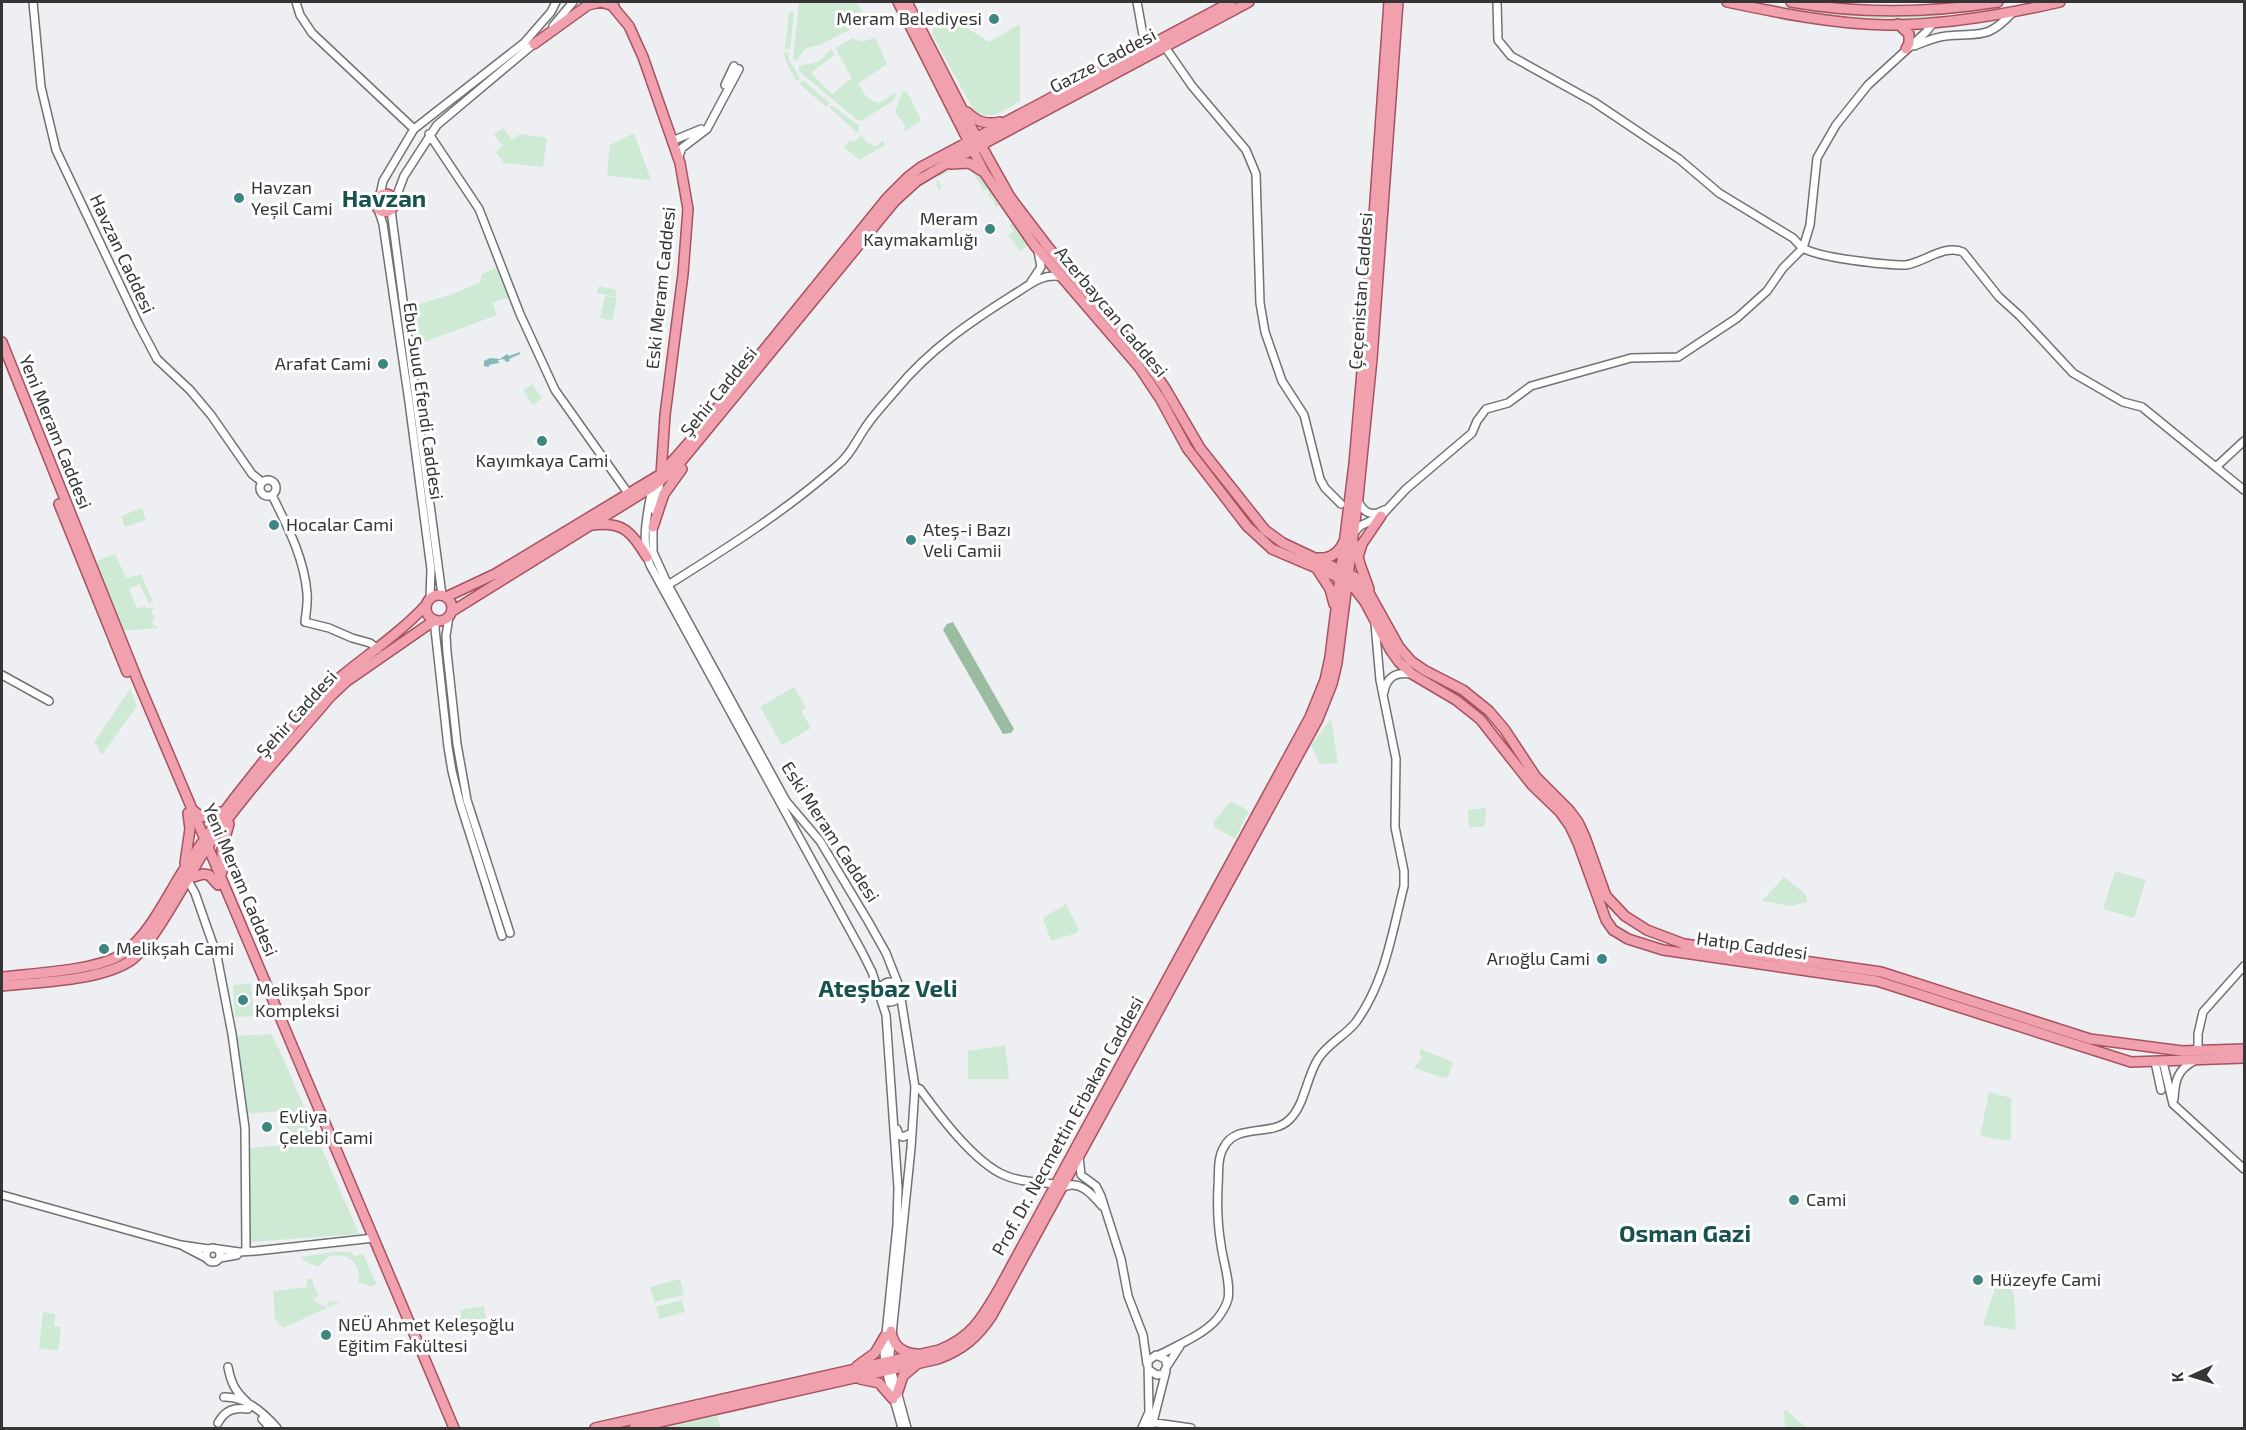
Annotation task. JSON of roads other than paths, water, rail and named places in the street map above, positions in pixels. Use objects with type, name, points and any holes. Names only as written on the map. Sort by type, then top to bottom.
[{"type":"main road","points":[[534,44],[588,5],[601,2],[614,3]]},
{"type":"main road","name":"Azerbaycan Caddesi","points":[[898,2],[957,118],[1022,215],[1147,362],[1166,388],[1196,442],[1265,530],[1283,543],[1313,557],[1364,587],[1372,609],[1395,649]]},
{"type":"main road","name":"Azerbaycan Caddesi","points":[[907,2],[962,105],[984,172],[1035,246],[1139,367],[1161,400],[1187,447],[1247,526],[1272,549],[1315,567],[1345,576]]},
{"type":"main road","name":"Gazze Caddesi","points":[[975,144],[1013,118],[1231,2]]},
{"type":"main road","name":"Gazze Caddesi","points":[[975,144],[1249,2]]},
{"type":"main road","name":"Çeçenistan Caddesi","points":[[1345,576],[1389,2]]},
{"type":"main road","name":"Çeçenistan Caddesi","points":[[1350,534],[1358,498],[1376,313],[1398,2]]},
{"type":"main road","points":[[1727,2],[1791,15],[1839,21],[1898,24],[1933,23],[2012,13],[2060,2]]},
{"type":"main road","points":[[1791,2],[1891,11],[1937,10],[1998,2]]},
{"type":"main road","name":"Eski Meram Caddesi","points":[[614,3],[629,26],[643,57],[678,159],[688,209],[683,274],[665,415],[665,436],[657,480]]},
{"type":"main road","points":[[1898,24],[1909,34],[1906,49]]},
{"type":"main road","points":[[962,105],[975,120],[985,124],[1013,118]]},
{"type":"main road","points":[[948,154],[957,145],[960,136],[957,118]]},
{"type":"main road","name":"Şehir Caddesi","points":[[693,443],[887,198],[921,167],[975,144]]},
{"type":"main road","name":"Şehir Caddesi","points":[[450,614],[590,526],[657,480],[693,443],[909,186],[975,144]]},
{"type":"main road","points":[[944,165],[969,163],[984,172]]},
{"type":"main road","points":[[388,194],[393,198],[393,206],[386,212],[378,209],[375,202],[380,195],[388,194]]},
{"type":"main road","name":"Yeni Meram Caddesi","points":[[2,342],[190,811],[448,1428]]},
{"type":"main road","name":"Yeni Meram Caddesi","points":[[2,360],[102,613],[190,811]]},
{"type":"main road","name":"Eski Meram Caddesi","points":[[657,480],[660,431],[665,415]]},
{"type":"main road","points":[[665,436],[672,447],[693,443]]},
{"type":"main road","points":[[653,527],[664,494],[693,443]]},
{"type":"main road","name":"Şehir Caddesi","points":[[444,596],[495,574],[628,493],[657,480]]},
{"type":"main road","points":[[1358,556],[1362,544],[1381,516]]},
{"type":"main road","points":[[590,526],[607,524],[622,527],[631,534],[647,557]]},
{"type":"main road","points":[[1350,534],[1372,609]]},
{"type":"main road","points":[[1313,557],[1322,558],[1333,555],[1350,534]]},
{"type":"main road","points":[[1315,567],[1330,589],[1340,614],[1353,604],[1372,609]]},
{"type":"main road","name":"Prof. Dr. Necmettin Erbakan Caddesi","points":[[634,1428],[888,1366],[931,1353],[948,1347],[965,1337],[980,1321],[1058,1186],[1079,1157],[1318,719],[1335,675],[1345,576]]},
{"type":"main road","points":[[444,596],[451,603],[450,614],[442,620],[436,620],[427,614],[428,602],[444,596]]},
{"type":"main road","name":"Şehir Caddesi","points":[[185,876],[204,845],[283,738],[332,684],[408,624],[428,602]]},
{"type":"main road","name":"Azerbaycan Caddesi","points":[[1372,609],[1395,649]]},
{"type":"main road","name":"Prof. Dr. Necmettin Erbakan Caddesi","points":[[888,1366],[922,1362],[958,1351],[985,1327],[1058,1186],[1310,717],[1325,680],[1340,614]]},
{"type":"main road","name":"Şehir Caddesi","points":[[229,812],[340,688],[436,620]]},
{"type":"main road","name":"Hatıp Caddesi","points":[[1395,649],[1412,674],[1456,700],[1480,720],[1532,785],[1560,812],[1578,843],[1606,920],[1613,930],[1642,945],[1684,954],[1877,981],[2132,1062],[2159,1062],[2244,1049]]},
{"type":"main road","name":"Hatıp Caddesi","points":[[1395,649],[1417,666],[1478,700],[1495,717],[1536,777],[1578,822],[1606,896],[1626,916],[1647,930],[1667,939],[1696,946],[1881,972],[2066,1033],[2197,1056],[2244,1058]]},
{"type":"main road","points":[[2,987],[100,974],[129,962],[151,937],[185,876],[190,811],[207,818],[229,812],[222,849],[221,885]]},
{"type":"main road","points":[[2,977],[89,966],[110,961],[124,953],[185,876],[209,875],[221,885]]},
{"type":"main road","points":[[1606,920],[1617,914],[1626,916],[1627,928],[1618,933]]},
{"type":"main road","points":[[1642,945],[1639,935],[1647,930]]},
{"type":"main road","points":[[2121,1060],[2132,1057],[2131,1047],[2125,1044]]},
{"type":"main road","points":[[2151,1048],[2159,1062]]},
{"type":"main road","name":"Yeni Meram Caddesi","points":[[370,1238],[454,1428]]},
{"type":"main road","points":[[849,1375],[872,1356],[888,1333],[902,1350],[912,1354],[931,1353]]},
{"type":"main road","points":[[849,1375],[879,1383],[895,1397],[903,1376],[922,1362]]},
{"type":"main road","name":"Prof. Dr. Necmettin Erbakan Caddesi","points":[[595,1428],[849,1375]]},
{"type":"street","name":"Havzan Caddesi","points":[[33,2],[41,87],[56,150],[139,325],[158,359],[190,390],[211,415],[252,474],[262,482]]},
{"type":"street","points":[[297,2],[300,15],[312,33],[414,129]]},
{"type":"street","points":[[380,195],[383,181],[414,129],[524,43],[556,2]]},
{"type":"street","name":"Ebu Suud Efendi Caddesi","points":[[444,596],[393,206],[404,176],[429,134],[534,44],[561,18],[573,2]]},
{"type":"street","points":[[1137,2],[1145,46]]},
{"type":"street","points":[[1497,2],[1498,40],[1511,56],[1594,102],[1659,144],[1719,194],[1793,238],[1803,248],[1832,256],[1906,265],[1916,264],[1950,249],[1963,252],[1999,297],[2073,373],[2123,402],[2142,408],[2244,490]]},
{"type":"street","points":[[1906,49],[1946,36],[1976,36],[1989,32],[2012,13]]},
{"type":"street","points":[[1350,534],[1360,526],[1381,516],[1406,489],[1472,433],[1486,408],[1508,403],[1531,387],[1631,358],[1678,357],[1737,318],[1767,291],[1803,248],[1810,225],[1817,158],[1836,125],[1868,85],[1933,23]]},
{"type":"street","points":[[1165,47],[1192,86],[1246,150],[1256,174],[1260,303],[1265,332],[1282,381],[1304,415],[1320,479],[1325,488],[1341,504]]},
{"type":"street","points":[[672,141],[699,130],[705,125],[736,67],[707,129],[682,148],[678,159]]},
{"type":"street","points":[[429,134],[479,209],[520,314],[555,390],[628,493]]},
{"type":"street","name":"Ebu Suud Efendi Caddesi","points":[[378,209],[383,224],[431,569],[428,602]]},
{"type":"street","points":[[1030,284],[1041,267],[1040,255],[1035,246]]},
{"type":"street","points":[[668,585],[770,520],[837,466],[848,456],[866,426],[926,357],[976,319],[1030,284],[1052,275],[1064,278]]},
{"type":"street","points":[[2216,467],[2244,441]]},
{"type":"street","points":[[267,480],[275,483],[276,489],[272,495],[266,496],[261,493],[259,488],[262,482],[267,480]]},
{"type":"street","name":"Eski Meram Caddesi","points":[[657,480],[653,552],[668,585],[786,801],[820,841],[886,953],[899,986],[915,1087],[912,1133],[888,1333]]},
{"type":"street","name":"Eski Meram Caddesi","points":[[657,480],[645,530],[647,557],[858,943],[872,972],[886,1016],[898,1200],[888,1333],[888,1366],[902,1428]]},
{"type":"street","points":[[272,495],[300,556],[307,594],[305,622],[370,643],[378,649]]},
{"type":"street","points":[[1358,498],[1363,509],[1369,513],[1376,514],[1389,506]]},
{"type":"street","points":[[1148,1367],[1150,1358],[1204,1330],[1216,1319],[1228,1299],[1220,1242],[1217,1197],[1220,1159],[1228,1139],[1287,1122],[1296,1111],[1317,1060],[1328,1045],[1354,1025],[1371,1000],[1381,976],[1404,886],[1404,871],[1395,827],[1396,759],[1383,694],[1372,609]]},
{"type":"street","points":[[450,614],[446,636],[447,652],[461,769],[467,800],[510,933]]},
{"type":"street","points":[[436,620],[435,629],[452,771],[502,936]]},
{"type":"street","points":[[1383,694],[1386,682],[1392,676],[1399,673],[1412,674]]},
{"type":"street","points":[[2,675],[49,701]]},
{"type":"street","points":[[185,876],[195,892],[217,956],[232,1034],[244,1128],[242,1251]]},
{"type":"street","points":[[2173,1104],[2178,1073],[2197,1056],[2198,1034],[2203,1012],[2244,966]]},
{"type":"street","points":[[2159,1062],[2161,1090]]},
{"type":"street","points":[[2159,1062],[2173,1104],[2244,1169]]},
{"type":"street","points":[[891,1076],[895,1091],[897,1132],[903,1137],[912,1133]]},
{"type":"street","points":[[915,1087],[921,1089],[946,1125],[979,1157],[1003,1175],[1028,1182],[1081,1186],[1104,1208]]},
{"type":"street","points":[[1079,1157],[1082,1175],[1099,1191],[1121,1259],[1128,1296],[1143,1335],[1148,1367],[1150,1424]]},
{"type":"street","points":[[2,1195],[181,1245],[208,1249],[213,1247],[242,1251],[370,1238]]},
{"type":"street","points":[[181,1245],[212,1262],[237,1255],[242,1251]]},
{"type":"street","points":[[206,1258],[208,1249]]},
{"type":"street","points":[[218,1249],[220,1258]]},
{"type":"street","points":[[1143,1335],[1165,1359],[1167,1367],[1150,1424]]},
{"type":"street","points":[[1148,1367],[1156,1375],[1163,1374],[1183,1342]]},
{"type":"street","points":[[228,1367],[234,1389],[270,1428]]},
{"type":"street","name":"Eski Meram Caddesi","points":[[895,1397],[907,1428]]},
{"type":"street","points":[[218,1423],[223,1414],[229,1410],[250,1407],[265,1415],[277,1428]]},
{"type":"street","points":[[1142,1428],[1150,1424],[1191,1428]]},
{"type":"water","points":[[520,352],[509,359],[510,361],[498,360],[499,363],[489,365],[489,367],[484,366],[484,361],[490,358],[500,359],[507,354],[509,356]]},
{"type":"place","name":"Meram Belediyesi","points":[[994,19]]},
{"type":"place","name":"Havzan Yeşil Cami","points":[[239,198]]},
{"type":"place","name":"Meram Kaymakamlığı","points":[[990,229]]},
{"type":"place","name":"Arafat Cami","points":[[383,364]]},
{"type":"place","name":"Kayımkaya Cami","points":[[542,441]]},
{"type":"place","name":"Hocalar Cami","points":[[274,525]]},
{"type":"place","name":"Ateş-i Bazı Veli Camii","points":[[911,540]]},
{"type":"place","name":"Melikşah Cami","points":[[104,949]]},
{"type":"place","name":"Arıoğlu Cami","points":[[1602,959]]},
{"type":"place","name":"Melikşah Spor Kompleksi","points":[[243,1000]]},
{"type":"place","name":"Evliya Çelebi Cami","points":[[267,1127]]},
{"type":"place","name":"Cami","points":[[1794,1200]]},
{"type":"place","name":"Hüzeyfe Cami","points":[[1978,1280]]},
{"type":"place","name":"NEÜ Ahmet Keleşoğlu Eğitim Fakültesi","points":[[326,1335]]},
{"type":"district","name":"Havzan","points":[[384,199]]},
{"type":"district","name":"Ateşbaz Veli","points":[[888,989]]},
{"type":"district","name":"Osman Gazi","points":[[1685,1234]]}]
